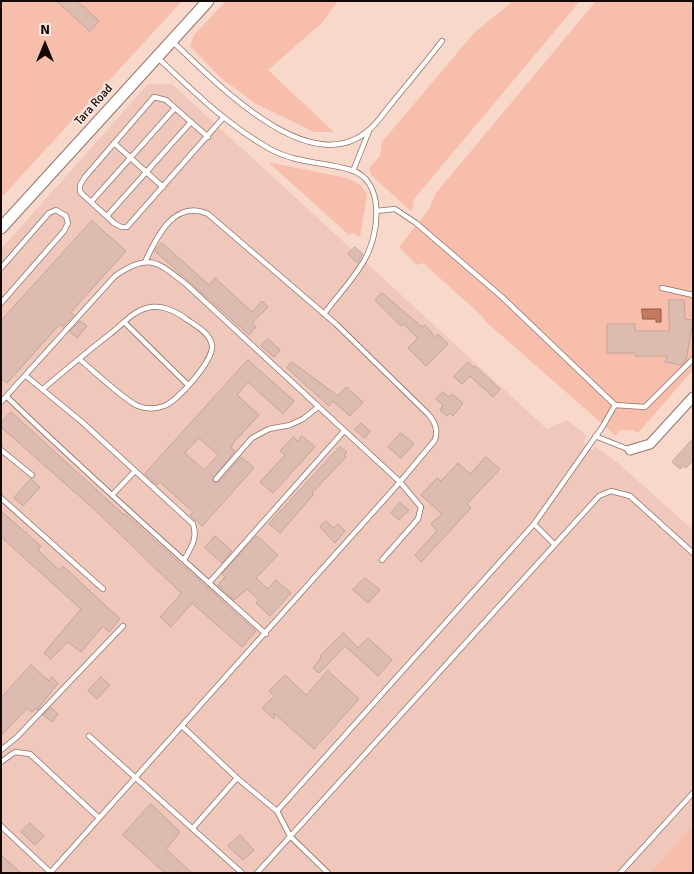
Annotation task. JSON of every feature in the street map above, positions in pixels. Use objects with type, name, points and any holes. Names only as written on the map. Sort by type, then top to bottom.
[{"type":"street","name":"Tara Road","points":[[1,228],[208,1]]},
{"type":"street","points":[[630,450],[650,444],[693,397]]},
{"type":"lane","points":[[172,41],[244,107],[265,121],[291,133],[308,140],[333,145],[350,140],[370,129]]},
{"type":"lane","points":[[352,171],[370,129],[442,41]]},
{"type":"lane","points":[[157,57],[235,128],[280,153],[314,164],[352,171],[372,184],[376,210],[370,249],[364,261],[324,314]]},
{"type":"lane","points":[[208,136],[175,108],[161,98],[154,97],[80,185],[80,192],[120,227],[127,227],[208,136],[223,118]]},
{"type":"lane","points":[[91,202],[175,108]]},
{"type":"lane","points":[[107,216],[191,122]]},
{"type":"lane","points":[[114,143],[163,187]]},
{"type":"lane","points":[[376,210],[395,209],[416,223],[509,304],[615,405],[645,407],[693,359]]},
{"type":"lane","points":[[1,268],[49,213],[56,210],[66,216],[68,223],[64,231],[1,303]]},
{"type":"lane","points":[[1,826],[50,872],[266,634],[400,482],[435,440],[437,433],[435,422],[324,314],[208,214],[200,210],[180,213],[171,220],[156,238],[146,260]]},
{"type":"lane","points":[[1,402],[115,276],[127,267],[146,260],[164,267],[187,285],[400,482],[421,507],[420,514],[382,560]]},
{"type":"lane","points":[[662,288],[693,294]]},
{"type":"lane","points":[[43,389],[79,358],[138,311],[155,307],[181,314],[203,330],[208,337],[212,352],[207,363],[174,401],[165,406],[152,409],[138,406],[79,358]]},
{"type":"lane","points":[[124,322],[188,385]]},
{"type":"lane","points":[[26,376],[82,422],[193,524],[196,533],[195,540],[184,560]]},
{"type":"lane","points":[[7,397],[77,464],[113,494],[266,634]]},
{"type":"lane","points":[[277,811],[534,524],[615,405]]},
{"type":"lane","points":[[216,479],[252,438],[269,429],[290,425],[303,419],[318,407]]},
{"type":"lane","points":[[209,583],[344,431]]},
{"type":"lane","points":[[595,436],[630,450]]},
{"type":"lane","points":[[1,450],[32,475]]},
{"type":"lane","points":[[113,494],[134,471]]},
{"type":"lane","points":[[257,873],[553,544],[599,496],[613,491],[630,496],[693,553]]},
{"type":"lane","points":[[1,498],[103,589]]},
{"type":"lane","points":[[534,524],[553,544]]},
{"type":"lane","points":[[1,750],[17,737],[123,626]]},
{"type":"lane","points":[[182,726],[237,778],[277,811],[290,836],[328,873]]},
{"type":"lane","points":[[89,736],[136,776],[242,873]]},
{"type":"lane","points":[[1,762],[15,752],[30,754],[99,818]]},
{"type":"lane","points":[[193,828],[237,778]]},
{"type":"lane","points":[[620,873],[693,793]]},
{"type":"shaded area","points":[[1,1],[182,1],[1,198]]},
{"type":"shaded area","points":[[226,1],[338,1],[322,23],[268,70],[334,132],[314,132],[256,104],[221,78],[190,46],[194,35]]},
{"type":"shaded area","points":[[513,1],[580,1],[414,199],[412,212],[371,175],[369,168],[380,156],[382,142],[474,33]]},
{"type":"shaded area","points":[[596,1],[693,1],[693,370],[638,433],[633,430],[620,430],[616,436],[485,321],[482,316],[423,263],[417,265],[399,247],[429,209],[436,193]]},
{"type":"shaded area","points":[[148,84],[172,84],[547,429],[567,420],[587,436],[583,442],[592,450],[596,447],[618,463],[693,530],[693,825],[650,873],[1,873],[1,249]]},
{"type":"shaded area","points":[[268,162],[347,178],[359,184],[367,196],[360,237],[353,233],[349,235]]},
{"type":"shaded area","points":[[642,309],[661,309],[661,322],[656,322],[656,319],[643,319]]},
{"type":"shaded area","points":[[693,825],[693,873],[650,873]]},
{"type":"building","points":[[57,1],[77,1],[99,21],[90,31]]},
{"type":"building","points":[[92,221],[126,251],[71,312],[74,315],[63,327],[60,324],[7,383],[1,379],[1,321]]},
{"type":"building","points":[[162,243],[209,285],[215,278],[252,312],[262,301],[268,307],[252,323],[256,327],[249,335],[155,251]]},
{"type":"building","points":[[355,247],[363,254],[357,263],[348,254]]},
{"type":"building","points":[[382,293],[422,327],[425,325],[435,337],[438,334],[448,344],[426,366],[408,348],[418,338],[403,324],[401,326],[375,300]]},
{"type":"building","points":[[669,300],[684,300],[685,319],[693,320],[686,361],[681,365],[665,362],[667,356],[635,356],[635,353],[607,353],[607,324],[635,324],[635,331],[669,331]]},
{"type":"building","points":[[80,321],[87,326],[77,338],[70,332]]},
{"type":"building","points":[[268,339],[280,350],[274,357],[261,346]]},
{"type":"building","points":[[248,360],[294,401],[283,414],[248,382],[237,395],[259,415],[234,442],[231,448],[235,451],[212,480],[215,483],[219,482],[241,457],[254,468],[202,526],[190,515],[193,512],[160,482],[157,485],[145,474]],"holes":[[[199,438],[218,455],[204,470],[185,453]]]},
{"type":"building","points":[[292,362],[338,396],[346,387],[363,402],[350,416],[333,401],[329,406],[287,368]]},
{"type":"building","points":[[468,362],[500,389],[493,397],[470,376],[462,384],[454,377]]},
{"type":"building","points":[[443,392],[449,397],[452,394],[463,403],[453,416],[450,413],[447,416],[440,410],[443,405],[436,399]]},
{"type":"building","points":[[11,412],[256,631],[242,647],[192,603],[171,627],[160,617],[181,594],[180,592],[95,510],[1,427],[1,423]]},
{"type":"building","points":[[361,423],[370,431],[365,438],[355,430]]},
{"type":"building","points":[[401,433],[414,444],[401,458],[388,447]]},
{"type":"building","points":[[302,436],[315,447],[273,493],[260,482],[285,455],[280,451],[293,437],[298,441]]},
{"type":"building","points":[[693,439],[693,460],[686,468],[684,466],[680,469],[672,462]]},
{"type":"building","points":[[340,447],[347,452],[344,455],[346,457],[312,493],[313,495],[280,533],[269,524]]},
{"type":"building","points":[[486,457],[500,469],[467,504],[471,508],[421,562],[415,555],[437,531],[431,524],[442,514],[421,495],[437,478],[441,481],[458,463],[470,474]]},
{"type":"building","points":[[31,479],[40,487],[23,506],[14,498]]},
{"type":"building","points":[[400,503],[409,510],[399,520],[391,513]]},
{"type":"building","points":[[1,511],[41,546],[38,550],[59,570],[63,566],[120,619],[109,632],[103,626],[81,652],[68,642],[51,659],[44,653],[81,609],[1,537]]},
{"type":"building","points":[[326,521],[334,528],[338,524],[345,531],[335,543],[320,527]]},
{"type":"building","points":[[215,536],[232,551],[222,563],[205,548]]},
{"type":"building","points":[[257,536],[278,555],[256,578],[268,589],[276,580],[291,593],[270,616],[256,603],[259,600],[247,589],[234,600],[218,585],[225,577],[222,574]]},
{"type":"building","points":[[365,578],[380,590],[368,603],[353,590]]},
{"type":"building","points":[[344,633],[358,648],[368,638],[392,660],[378,676],[345,646],[319,673],[313,668],[321,655]]},
{"type":"building","points":[[31,665],[49,681],[52,677],[58,683],[37,710],[36,708],[32,712],[27,708],[1,736],[1,698]]},
{"type":"building","points":[[328,671],[359,699],[314,749],[274,713],[274,719],[262,708],[274,696],[269,691],[285,675],[306,695]]},
{"type":"building","points":[[101,677],[110,685],[97,699],[88,691]]},
{"type":"building","points":[[51,708],[58,714],[52,722],[43,715]]},
{"type":"building","points":[[151,804],[180,832],[166,849],[192,873],[165,873],[123,835]]},
{"type":"building","points":[[30,823],[44,836],[35,845],[21,832]]},
{"type":"building","points":[[240,835],[254,850],[243,860],[228,846]]},
{"type":"building","points":[[1,855],[21,873],[1,873]]}]
